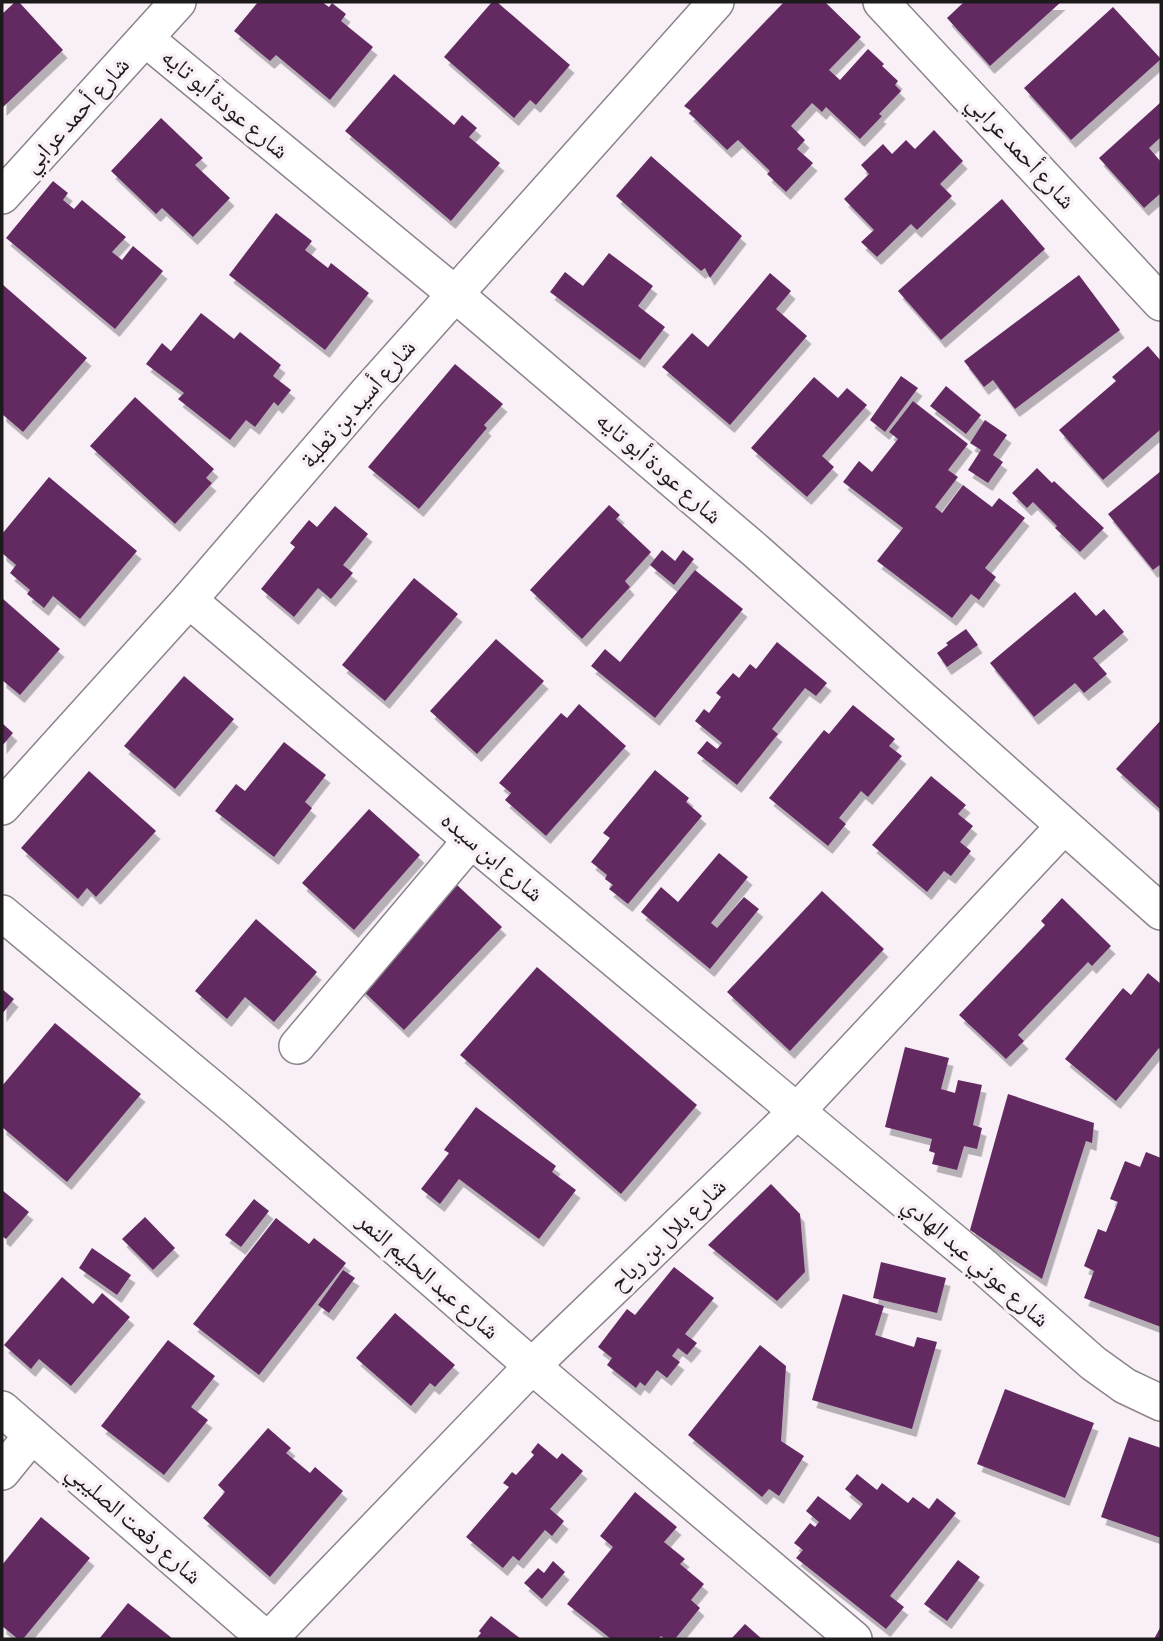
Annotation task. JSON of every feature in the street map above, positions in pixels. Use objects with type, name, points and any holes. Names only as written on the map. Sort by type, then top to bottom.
[{"type":"street","name":"شارع أحمد عرابي","points":[[3,192],[178,2]]},
{"type":"street","name":"شارع أسيد بن ثعلبة","points":[[2,807],[189,600],[455,294],[716,2]]},
{"type":"street","name":"شارع أحمد عرابي","points":[[881,2],[1161,303]]},
{"type":"street","name":"شارع عودة أبو تايه","points":[[146,38],[455,294],[756,551],[1161,912]]},
{"type":"street","name":"شارع ابن سيده","points":[[189,600],[471,840],[797,1111]]},
{"type":"street","name":"شارع بلال بن رباح","points":[[267,1639],[531,1366],[797,1111],[1064,826]]},
{"type":"street","points":[[297,1046],[471,840]]},
{"type":"street","name":"شارع عبد الحليم النمر","points":[[2,913],[237,1109],[531,1366],[854,1639]]},
{"type":"street","name":"شارع عوني عبد الهادي","points":[[797,1111],[984,1266],[1093,1363],[1125,1386],[1161,1404]]},
{"type":"street","name":"شارع رفعت الصليبي","points":[[2,1409],[267,1639]]},
{"type":"street","points":[[2,1472],[32,1435]]},
{"type":"building","points":[[15,2],[19,2],[63,50],[2,108],[2,14]]},
{"type":"building","points":[[258,2],[322,2],[329,7],[332,3],[346,14],[341,21],[373,47],[330,100],[276,55],[270,61],[234,31]]},
{"type":"building","points":[[492,2],[497,2],[570,65],[536,105],[530,100],[514,118],[444,57]]},
{"type":"building","points":[[784,2],[825,2],[861,37],[829,70],[840,80],[868,49],[898,81],[895,85],[901,91],[860,139],[826,107],[822,112],[812,103],[791,126],[805,140],[797,149],[813,163],[786,192],[767,174],[770,171],[738,140],[727,150],[684,106]]},
{"type":"building","points":[[964,2],[1061,2],[990,66],[947,18]]},
{"type":"building","points":[[1113,7],[1161,59],[1071,140],[1024,88]]},
{"type":"building","points":[[394,74],[454,125],[462,115],[477,128],[469,137],[500,163],[451,221],[345,131]]},
{"type":"building","points":[[1161,102],[1161,137],[1149,148],[1161,162],[1161,193],[1144,208],[1099,158]]},
{"type":"building","points":[[161,118],[203,158],[195,165],[230,198],[193,237],[162,208],[156,214],[111,171]]},
{"type":"building","points":[[934,130],[963,161],[940,184],[952,196],[917,230],[911,224],[877,257],[861,242],[874,230],[844,199],[869,174],[861,165],[883,144],[892,154],[906,140],[915,149]]},
{"type":"building","points":[[651,156],[742,236],[710,278],[705,268],[701,271],[616,196]]},
{"type":"building","points":[[53,181],[68,193],[63,200],[74,209],[82,200],[126,237],[112,252],[122,260],[133,246],[163,271],[115,329],[6,238]]},
{"type":"building","points":[[1002,199],[1045,249],[941,340],[898,291]]},
{"type":"building","points":[[276,213],[312,241],[305,250],[328,268],[331,263],[369,293],[325,350],[229,275]]},
{"type":"building","points":[[609,253],[653,286],[638,306],[665,327],[640,360],[550,292],[565,272],[583,286]]},
{"type":"building","points":[[770,273],[791,291],[776,309],[807,336],[730,425],[662,367],[692,333],[708,347]]},
{"type":"building","points":[[1079,275],[1120,330],[1015,409],[993,380],[984,387],[964,361]]},
{"type":"building","points":[[2,284],[87,358],[23,432],[2,414]]},
{"type":"building","points":[[201,313],[234,339],[240,332],[281,365],[273,376],[291,390],[278,406],[274,402],[255,427],[246,420],[230,440],[178,399],[184,393],[146,364],[162,343],[171,351]]},
{"type":"building","points":[[1148,346],[1161,361],[1161,429],[1103,480],[1059,430],[1116,381],[1112,377]]},
{"type":"building","points":[[455,364],[503,404],[484,425],[487,428],[419,509],[368,467]]},
{"type":"building","points":[[901,376],[918,388],[885,432],[870,420]]},
{"type":"building","points":[[814,377],[838,398],[847,388],[867,405],[822,456],[834,467],[807,497],[751,448]]},
{"type":"building","points":[[946,386],[981,415],[966,434],[930,406]]},
{"type":"building","points":[[135,397],[214,469],[206,478],[212,483],[175,524],[90,446]]},
{"type":"building","points":[[913,401],[968,444],[948,470],[958,477],[935,507],[942,513],[963,485],[992,507],[999,498],[1025,518],[985,568],[996,577],[979,600],[971,594],[952,618],[877,561],[903,528],[843,482],[859,461],[872,472],[898,439],[889,432]]},
{"type":"building","points":[[985,420],[1007,435],[993,455],[1003,462],[988,483],[968,470],[981,450],[970,443]]},
{"type":"building","points":[[1037,468],[1104,528],[1080,552],[1033,502],[1027,508],[1012,493]]},
{"type":"building","points":[[1161,471],[1161,564],[1153,570],[1108,514]]},
{"type":"building","points":[[49,477],[137,551],[80,619],[53,596],[44,608],[27,594],[30,590],[10,573],[16,565],[2,553],[2,534]]},
{"type":"building","points":[[609,505],[620,515],[616,519],[651,552],[625,581],[630,587],[582,639],[530,590]]},
{"type":"building","points":[[335,506],[368,534],[343,565],[353,573],[331,599],[318,588],[294,617],[261,589],[295,547],[290,543],[309,520],[317,527]]},
{"type":"building","points":[[662,550],[675,561],[683,550],[694,559],[674,585],[650,565]]},
{"type":"building","points":[[695,570],[743,609],[655,718],[591,666],[605,649],[620,662]]},
{"type":"building","points":[[414,578],[458,614],[385,701],[342,665]]},
{"type":"building","points":[[1075,592],[1096,616],[1104,609],[1124,632],[1093,658],[1107,674],[1084,693],[1075,683],[1034,717],[990,663]]},
{"type":"building","points":[[2,598],[60,649],[20,695],[2,680]]},
{"type":"building","points":[[966,629],[978,645],[947,667],[937,653]]},
{"type":"building","points":[[496,639],[544,681],[477,754],[430,711]]},
{"type":"building","points":[[777,642],[827,683],[816,696],[805,688],[772,729],[778,734],[737,785],[697,753],[707,741],[717,749],[722,743],[695,721],[704,709],[709,713],[721,697],[716,693],[733,673],[739,678],[750,664],[756,669]]},
{"type":"building","points":[[184,676],[234,719],[175,789],[124,746]]},
{"type":"building","points":[[579,704],[626,746],[546,836],[505,800],[511,793],[499,783],[561,713],[567,718]]},
{"type":"building","points":[[853,705],[895,739],[889,746],[902,756],[868,797],[861,791],[839,818],[846,824],[828,846],[769,798],[824,730],[829,734]]},
{"type":"building","points":[[1161,720],[1161,810],[1116,769]]},
{"type":"building","points":[[2,723],[13,733],[2,746]]},
{"type":"building","points":[[284,742],[326,775],[305,802],[312,808],[274,857],[215,811],[236,784],[245,791]]},
{"type":"building","points":[[655,770],[689,798],[686,802],[702,816],[628,904],[609,889],[613,885],[605,879],[607,875],[591,862],[610,838],[603,833]]},
{"type":"building","points":[[89,771],[156,831],[96,897],[87,888],[78,899],[21,848]]},
{"type":"building","points":[[931,776],[966,805],[958,814],[973,826],[960,842],[971,851],[951,876],[944,871],[927,892],[872,845]]},
{"type":"building","points":[[369,809],[420,855],[354,930],[302,883]]},
{"type":"building","points":[[719,853],[748,877],[711,923],[717,928],[744,897],[759,909],[710,969],[641,912],[661,887],[678,902]]},
{"type":"building","points":[[456,884],[502,927],[404,1030],[359,987]]},
{"type":"building","points":[[822,891],[884,949],[790,1051],[727,992]]},
{"type":"building","points":[[1062,898],[1111,946],[1092,966],[1088,962],[1018,1035],[1024,1041],[1006,1059],[959,1015],[1045,925],[1041,921]]},
{"type":"building","points":[[256,919],[317,972],[274,1022],[245,997],[227,1019],[195,991]]},
{"type":"building","points":[[537,967],[697,1105],[621,1194],[460,1055]]},
{"type":"building","points":[[1148,973],[1161,984],[1161,1050],[1159,1048],[1116,1101],[1065,1059],[1123,988],[1131,995]]},
{"type":"building","points":[[2,989],[14,999],[2,1014]]},
{"type":"building","points":[[55,1023],[141,1094],[67,1182],[2,1127],[2,1086]]},
{"type":"building","points":[[905,1047],[949,1058],[941,1089],[955,1093],[958,1080],[982,1085],[973,1125],[982,1128],[977,1149],[964,1146],[957,1170],[932,1164],[935,1153],[929,1151],[932,1139],[885,1127]]},
{"type":"building","points":[[1008,1094],[1094,1123],[1092,1143],[1086,1141],[1042,1279],[970,1230]]},
{"type":"building","points":[[476,1107],[556,1166],[552,1172],[576,1190],[539,1239],[459,1179],[440,1204],[421,1189],[449,1153],[444,1150]]},
{"type":"building","points":[[1146,1152],[1161,1158],[1161,1327],[1084,1298],[1094,1271],[1084,1266],[1098,1229],[1106,1232],[1118,1202],[1110,1199],[1125,1161],[1140,1167]]},
{"type":"building","points":[[771,1184],[800,1214],[805,1272],[777,1301],[708,1245]]},
{"type":"building","points":[[2,1190],[29,1212],[6,1239],[2,1236]]},
{"type":"building","points":[[254,1199],[269,1211],[241,1247],[225,1235]]},
{"type":"building","points":[[145,1217],[175,1248],[153,1270],[122,1239]]},
{"type":"building","points":[[276,1218],[309,1244],[314,1238],[346,1263],[259,1375],[193,1324]]},
{"type":"building","points":[[92,1248],[131,1275],[117,1295],[79,1268]]},
{"type":"building","points":[[881,1262],[946,1278],[937,1313],[873,1298]]},
{"type":"building","points":[[674,1267],[714,1298],[685,1334],[697,1343],[687,1355],[678,1348],[672,1356],[680,1362],[667,1378],[657,1370],[645,1386],[640,1382],[636,1388],[607,1365],[612,1358],[598,1347],[627,1309],[635,1315]]},
{"type":"building","points":[[343,1270],[355,1278],[329,1313],[318,1305]]},
{"type":"building","points":[[62,1277],[93,1304],[102,1293],[130,1317],[71,1386],[39,1359],[31,1369],[4,1345]]},
{"type":"building","points":[[843,1294],[884,1306],[875,1335],[914,1347],[917,1337],[937,1342],[912,1429],[812,1400]]},
{"type":"building","points":[[395,1313],[455,1365],[435,1387],[430,1383],[411,1406],[356,1358]]},
{"type":"building","points":[[168,1340],[215,1376],[191,1407],[208,1420],[164,1475],[101,1426]]},
{"type":"building","points":[[760,1345],[786,1366],[781,1441],[804,1456],[779,1496],[769,1489],[762,1497],[688,1435]]},
{"type":"building","points":[[1005,1389],[1094,1423],[1065,1498],[977,1464]]},
{"type":"building","points":[[268,1428],[291,1448],[286,1453],[310,1473],[315,1467],[343,1491],[270,1577],[203,1518],[225,1492],[218,1485]]},
{"type":"building","points":[[1129,1437],[1161,1448],[1161,1538],[1101,1517]]},
{"type":"building","points":[[538,1443],[557,1459],[562,1453],[583,1471],[550,1509],[564,1521],[552,1536],[545,1530],[519,1561],[513,1556],[503,1568],[466,1537],[509,1487],[503,1483],[512,1472],[516,1475],[534,1455],[531,1452]]},
{"type":"building","points":[[857,1474],[877,1490],[882,1483],[908,1503],[913,1497],[929,1509],[937,1498],[956,1513],[890,1596],[904,1607],[886,1629],[796,1558],[803,1550],[794,1543],[810,1523],[815,1527],[819,1522],[806,1511],[818,1496],[850,1520],[863,1504],[845,1489]]},
{"type":"building","points":[[635,1492],[677,1527],[664,1542],[685,1559],[680,1564],[704,1584],[691,1600],[700,1608],[675,1639],[661,1636],[658,1639],[611,1639],[567,1604],[613,1547],[600,1536]]},
{"type":"building","points":[[41,1517],[90,1558],[23,1639],[18,1639],[2,1626],[2,1565]]},
{"type":"building","points":[[958,1560],[980,1577],[947,1621],[924,1604]]},
{"type":"building","points":[[553,1561],[565,1572],[542,1599],[524,1583],[538,1568],[544,1573]]},
{"type":"building","points":[[128,1603],[173,1639],[99,1639]]},
{"type":"building","points":[[491,1616],[521,1639],[476,1639]]},
{"type":"building","points":[[745,1624],[762,1639],[731,1639]]},
{"type":"building","points":[[1161,1626],[1161,1639],[1154,1639]]}]
